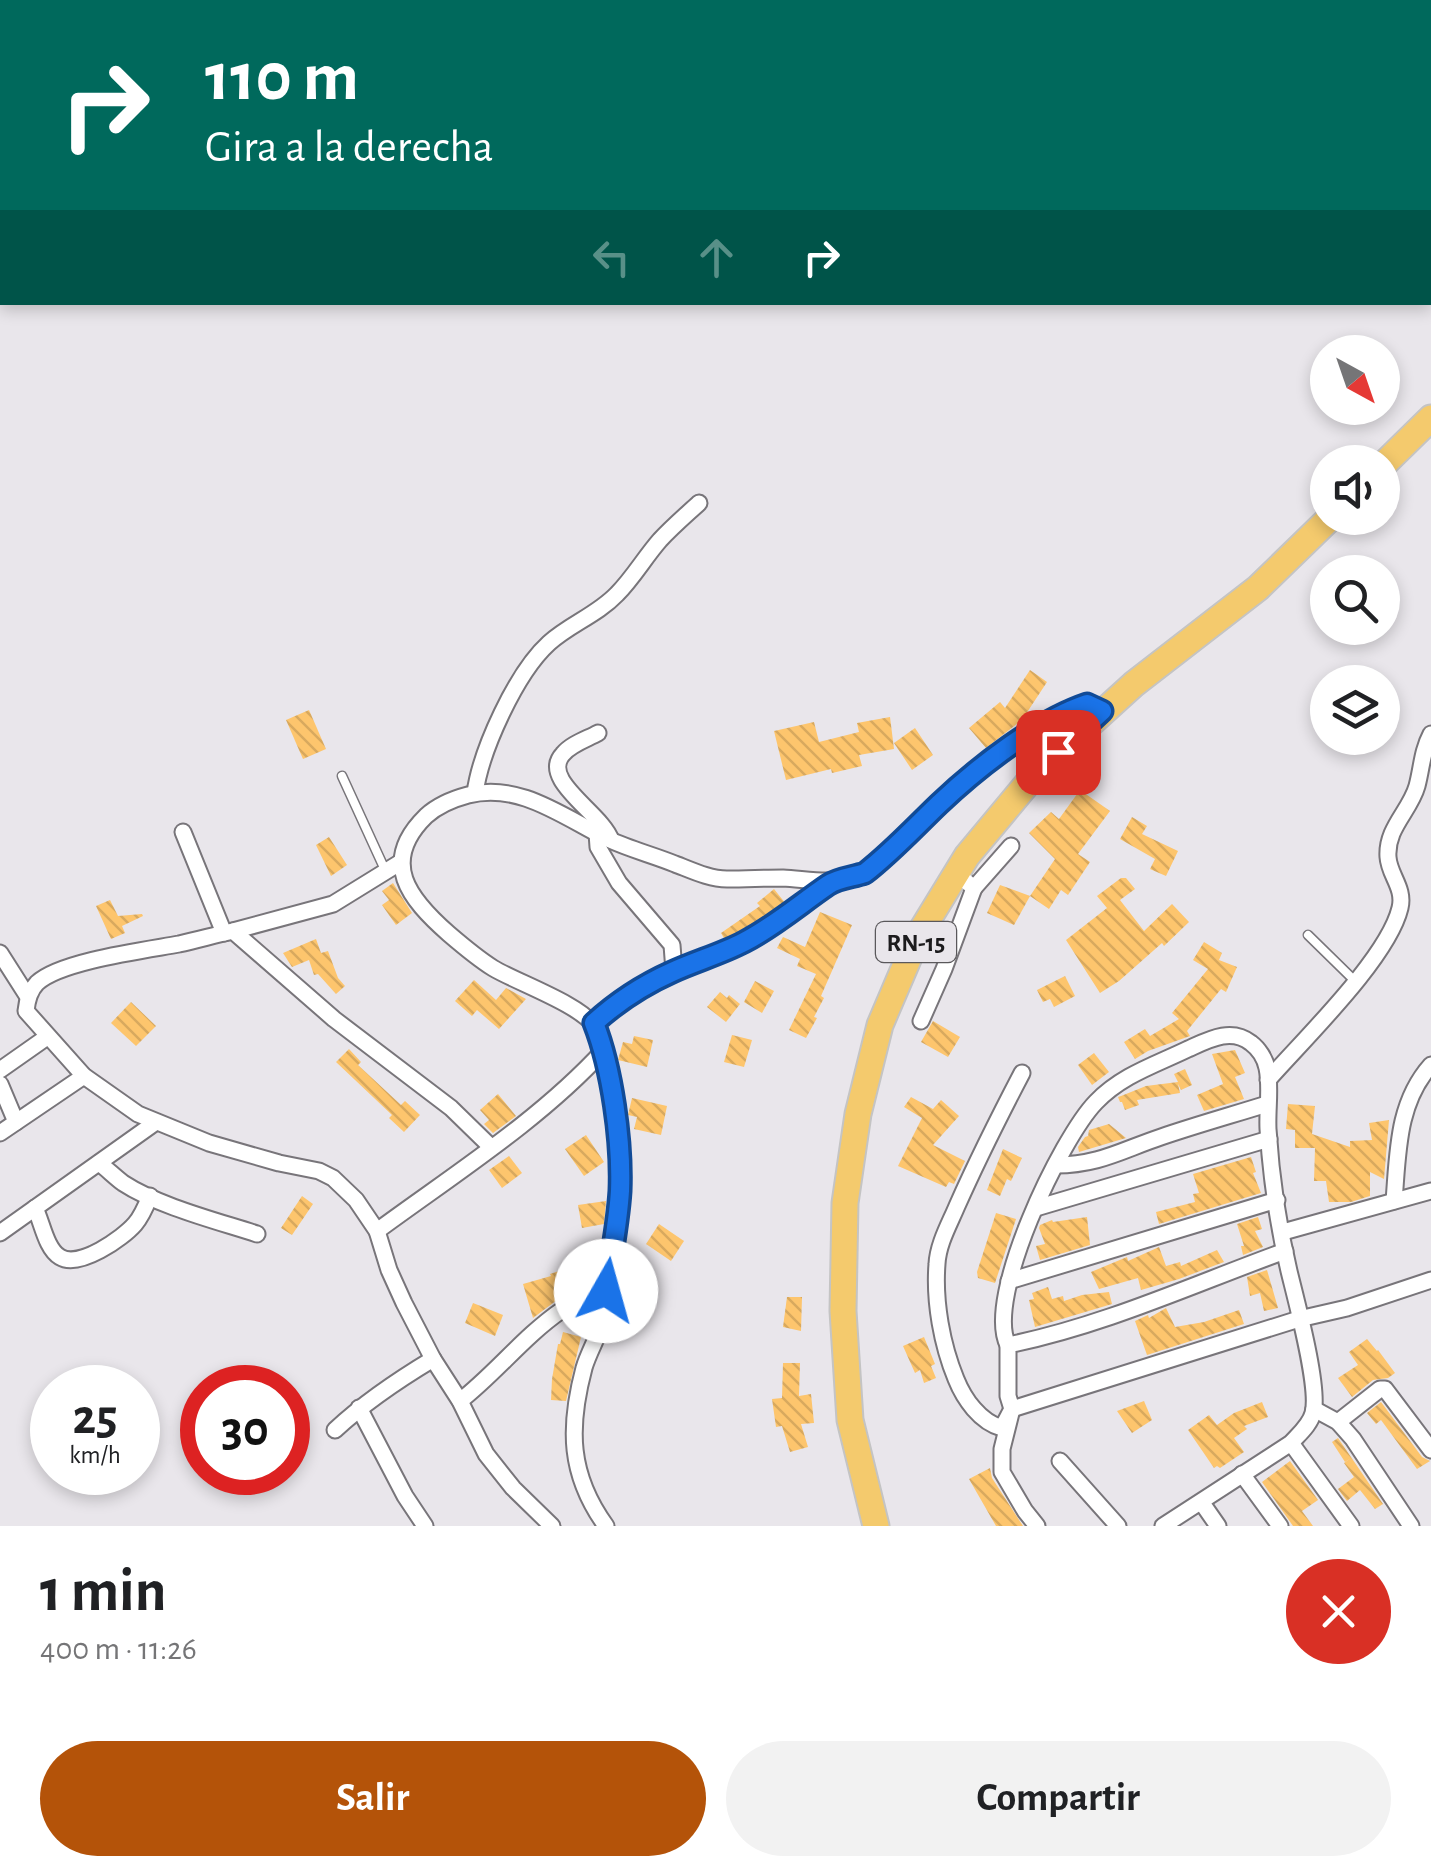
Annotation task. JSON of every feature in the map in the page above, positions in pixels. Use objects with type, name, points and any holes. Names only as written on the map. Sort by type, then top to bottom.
[{"type":"main road","points":[[1400,448],[1431,418]]},
{"type":"main road","name":"RN-15","points":[[876,1526],[850,1420],[844,1311],[846,1202],[858,1114],[880,1025],[918,936],[965,881],[967,856],[1037,772],[1102,711],[1258,588],[1313,535]]},
{"type":"street","points":[[475,793],[488,746],[538,653],[618,594],[661,539],[700,503]]},
{"type":"street","points":[[606,1526],[581,1483],[573,1446],[585,1366],[602,1322],[620,1181],[604,1050],[594,1023],[552,996],[494,969],[467,950],[414,899],[404,883],[401,862],[414,831],[429,813],[455,798],[495,790],[513,793],[604,836],[721,880],[780,878],[832,882],[865,873],[985,764],[1039,728],[1087,704],[1102,711]]},
{"type":"street","points":[[598,733],[563,753],[556,765],[558,777],[602,822],[604,836],[598,847],[619,882],[672,945],[674,971]]},
{"type":"street","points":[[1268,1080],[1356,982],[1386,941],[1402,898],[1388,863],[1389,842],[1413,795],[1422,752],[1431,734]]},
{"type":"street","points":[[183,832],[228,932],[451,1108],[491,1147]]},
{"type":"street","points":[[920,1021],[944,969],[965,881],[1011,846]]},
{"type":"street","points":[[401,862],[334,904],[182,943],[124,952],[50,974],[35,984],[26,1011],[84,1076],[126,1106],[209,1143],[318,1171],[333,1178],[356,1200],[376,1231],[397,1286],[433,1359],[460,1401],[486,1454],[513,1488],[552,1526]]},
{"type":"street","points":[[594,1023],[618,1002],[674,971],[719,955],[766,930],[832,882]]},
{"type":"street","points":[[0,953],[28,997]]},
{"type":"street","points":[[1037,1526],[1002,1472],[1002,1450],[1012,1410],[1004,1320],[1008,1281],[1026,1230],[1076,1126],[1096,1102],[1143,1068],[1229,1034],[1251,1042],[1267,1064],[1269,1139],[1277,1200],[1284,1251],[1312,1373],[1314,1409],[1307,1426],[1290,1442],[1164,1526]]},
{"type":"street","points":[[0,1070],[47,1037]]},
{"type":"street","points":[[376,1231],[576,1081],[604,1050]]},
{"type":"street","points":[[1394,1201],[1402,1122],[1418,1080],[1431,1066]]},
{"type":"street","points":[[1022,1073],[961,1197],[936,1265],[949,1362],[960,1390],[994,1426],[1002,1428],[1012,1410],[1431,1280]]},
{"type":"street","points":[[0,1133],[84,1076]]},
{"type":"street","points":[[0,1084],[16,1122]]},
{"type":"street","points":[[1056,1164],[1082,1165],[1267,1104]]},
{"type":"street","points":[[0,1233],[156,1122]]},
{"type":"street","points":[[1036,1208],[1269,1139]]},
{"type":"street","points":[[99,1163],[124,1184],[150,1196],[256,1234]]},
{"type":"street","points":[[1282,1232],[1431,1191]]},
{"type":"street","points":[[35,1208],[50,1247],[60,1258],[74,1260],[123,1236],[138,1221],[150,1196]]},
{"type":"street","points":[[1008,1281],[1277,1200]]},
{"type":"street","points":[[1008,1345],[1119,1314],[1284,1251]]},
{"type":"street","points":[[460,1401],[564,1308],[606,1291]]},
{"type":"street","points":[[336,1430],[360,1408],[433,1359]]},
{"type":"street","points":[[1338,1422],[1380,1389],[1386,1389],[1431,1450]]},
{"type":"street","points":[[360,1408],[405,1496],[425,1526]]},
{"type":"street","points":[[1314,1409],[1338,1422],[1353,1439],[1412,1526]]},
{"type":"street","points":[[1290,1442],[1351,1526]]},
{"type":"street","points":[[1060,1462],[1118,1526]]},
{"type":"street","points":[[1242,1474],[1280,1526]]},
{"type":"street","points":[[1202,1503],[1218,1526]]},
{"type":"lane","points":[[342,776],[386,872]]},
{"type":"lane","points":[[1308,935],[1356,982]]},
{"type":"building","points":[[1030,670],[1047,682],[1022,720],[986,748],[969,728],[1000,702],[1005,708]]},
{"type":"building","points":[[309,710],[326,749],[303,759],[286,720]]},
{"type":"building","points":[[890,717],[894,749],[859,755],[862,766],[786,780],[774,731],[814,722],[819,742],[859,732],[857,723]]},
{"type":"building","points":[[915,728],[933,755],[912,770],[894,743]]},
{"type":"building","points":[[1080,790],[1110,811],[1078,854],[1090,862],[1068,895],[1061,890],[1049,909],[1030,896],[1055,859],[1029,833],[1051,812],[1059,819]]},
{"type":"building","points":[[1132,817],[1147,826],[1142,834],[1178,851],[1166,876],[1150,869],[1155,859],[1120,839]]},
{"type":"building","points":[[329,837],[347,865],[331,876],[316,845]]},
{"type":"building","points":[[1126,878],[1135,889],[1120,900],[1144,931],[1172,904],[1189,922],[1164,946],[1162,943],[1100,993],[1066,940],[1107,908],[1097,896]]},
{"type":"building","points":[[393,883],[412,913],[396,925],[382,905],[389,900],[382,891]]},
{"type":"building","points":[[1000,885],[1030,896],[1014,925],[987,913]]},
{"type":"building","points":[[774,889],[786,904],[725,940],[721,933],[760,906],[757,903]]},
{"type":"building","points":[[110,900],[118,916],[143,916],[122,926],[125,933],[111,939],[96,906]]},
{"type":"building","points":[[820,912],[852,925],[806,1038],[789,1030],[816,974],[797,966],[800,959],[777,948],[783,937],[805,947]]},
{"type":"building","points":[[316,939],[321,953],[328,951],[345,986],[336,994],[318,974],[314,975],[309,960],[292,967],[283,953]]},
{"type":"building","points":[[1204,942],[1222,953],[1219,960],[1237,967],[1226,992],[1221,989],[1187,1031],[1190,1036],[1135,1059],[1124,1042],[1145,1029],[1150,1036],[1179,1019],[1172,1013],[1208,969],[1193,960]]},
{"type":"building","points":[[1065,976],[1075,996],[1054,1007],[1050,999],[1043,1002],[1037,990]]},
{"type":"building","points":[[474,980],[496,1000],[506,988],[526,999],[499,1029],[477,1010],[472,1016],[455,1001]]},
{"type":"building","points":[[755,981],[774,991],[762,1013],[744,1002]]},
{"type":"building","points":[[720,992],[740,1004],[726,1022],[707,1007]]},
{"type":"building","points":[[131,1002],[156,1026],[136,1046],[111,1023]]},
{"type":"building","points":[[933,1021],[960,1037],[948,1057],[921,1042]]},
{"type":"building","points":[[732,1035],[752,1040],[744,1067],[724,1062]]},
{"type":"building","points":[[634,1036],[653,1040],[647,1067],[618,1060],[623,1042],[632,1044]]},
{"type":"building","points":[[349,1049],[361,1062],[358,1065],[401,1105],[405,1101],[420,1115],[404,1132],[389,1118],[392,1115],[336,1062]]},
{"type":"building","points":[[1235,1050],[1245,1073],[1235,1077],[1244,1099],[1204,1111],[1197,1095],[1223,1084],[1212,1054]]},
{"type":"building","points":[[1094,1053],[1109,1072],[1092,1085],[1078,1065]]},
{"type":"building","points":[[1185,1069],[1192,1085],[1181,1090],[1178,1084],[1180,1093],[1137,1100],[1139,1105],[1125,1110],[1120,1102],[1118,1097],[1146,1086],[1178,1082],[1174,1074]]},
{"type":"building","points":[[498,1094],[516,1116],[493,1133],[484,1124],[489,1120],[480,1110]]},
{"type":"building","points":[[911,1097],[933,1109],[941,1100],[959,1116],[933,1145],[965,1161],[954,1184],[949,1182],[946,1187],[898,1166],[922,1118],[904,1107]]},
{"type":"building","points":[[632,1098],[667,1106],[661,1135],[634,1129],[637,1117],[628,1115]]},
{"type":"building","points":[[1288,1104],[1315,1106],[1312,1134],[1350,1147],[1350,1141],[1372,1140],[1369,1123],[1389,1120],[1384,1179],[1370,1172],[1370,1196],[1351,1202],[1329,1202],[1326,1181],[1314,1181],[1315,1148],[1295,1148],[1295,1130],[1286,1129]]},
{"type":"building","points":[[1109,1124],[1126,1138],[1079,1152],[1089,1130]]},
{"type":"building","points":[[586,1135],[604,1162],[584,1176],[565,1149]]},
{"type":"building","points":[[1003,1149],[1022,1158],[1000,1196],[987,1190]]},
{"type":"building","points":[[509,1156],[522,1173],[502,1188],[489,1170]]},
{"type":"building","points":[[1251,1157],[1261,1193],[1159,1224],[1156,1212],[1195,1202],[1193,1194],[1199,1193],[1193,1174]]},
{"type":"building","points":[[302,1196],[313,1204],[292,1235],[281,1228]]},
{"type":"building","points":[[606,1201],[604,1224],[582,1228],[578,1205]]},
{"type":"building","points":[[996,1213],[1016,1219],[995,1283],[978,1278],[977,1272]]},
{"type":"building","points":[[1087,1217],[1090,1245],[1040,1260],[1036,1246],[1045,1244],[1040,1225]]},
{"type":"building","points":[[1258,1217],[1262,1229],[1255,1231],[1263,1247],[1243,1255],[1237,1224]]},
{"type":"building","points":[[659,1224],[684,1241],[671,1261],[646,1244]]},
{"type":"building","points":[[1159,1247],[1166,1266],[1180,1262],[1181,1266],[1217,1250],[1224,1262],[1141,1290],[1138,1278],[1099,1289],[1091,1272]]},
{"type":"building","points":[[574,1266],[581,1288],[533,1318],[523,1284]]},
{"type":"building","points":[[1267,1270],[1278,1308],[1264,1311],[1260,1293],[1250,1296],[1247,1277]]},
{"type":"building","points":[[1048,1287],[1052,1299],[1063,1296],[1064,1301],[1109,1292],[1112,1304],[1035,1327],[1029,1300],[1034,1299],[1032,1293]]},
{"type":"building","points":[[787,1297],[802,1297],[801,1331],[783,1327]]},
{"type":"building","points":[[473,1303],[503,1315],[495,1336],[465,1323]]},
{"type":"building","points":[[1166,1308],[1175,1327],[1239,1310],[1244,1324],[1147,1355],[1135,1321]]},
{"type":"building","points":[[563,1332],[581,1337],[566,1401],[551,1400]]},
{"type":"building","points":[[924,1337],[936,1378],[924,1383],[903,1346]]},
{"type":"building","points":[[1367,1339],[1395,1373],[1373,1380],[1352,1397],[1338,1378],[1358,1365],[1349,1352]]},
{"type":"building","points":[[783,1363],[800,1363],[799,1396],[811,1394],[814,1423],[801,1424],[808,1447],[790,1452],[782,1426],[776,1427],[772,1399],[782,1398]]},
{"type":"building","points":[[1144,1401],[1152,1420],[1132,1433],[1117,1411]]},
{"type":"building","points":[[1262,1402],[1268,1417],[1244,1426],[1247,1429],[1234,1438],[1244,1452],[1214,1468],[1188,1430],[1209,1415],[1217,1425]]},
{"type":"building","points":[[1381,1402],[1422,1457],[1430,1461],[1417,1469],[1381,1420],[1376,1424],[1367,1413]]},
{"type":"building","points":[[1338,1438],[1383,1504],[1375,1509],[1360,1490],[1347,1501],[1338,1489],[1354,1477],[1344,1463],[1351,1458],[1345,1462],[1332,1442]]},
{"type":"building","points":[[1290,1461],[1318,1500],[1302,1511],[1313,1526],[1293,1526],[1262,1482]]},
{"type":"building","points":[[990,1468],[992,1478],[1023,1526],[996,1526],[969,1479]]},
{"type":"route","points":[[606,1291],[620,1181],[614,1109],[604,1050],[594,1023],[638,990],[766,930],[832,882],[865,873],[985,764],[1039,728],[1087,704],[1102,711],[1058,752]]}]
